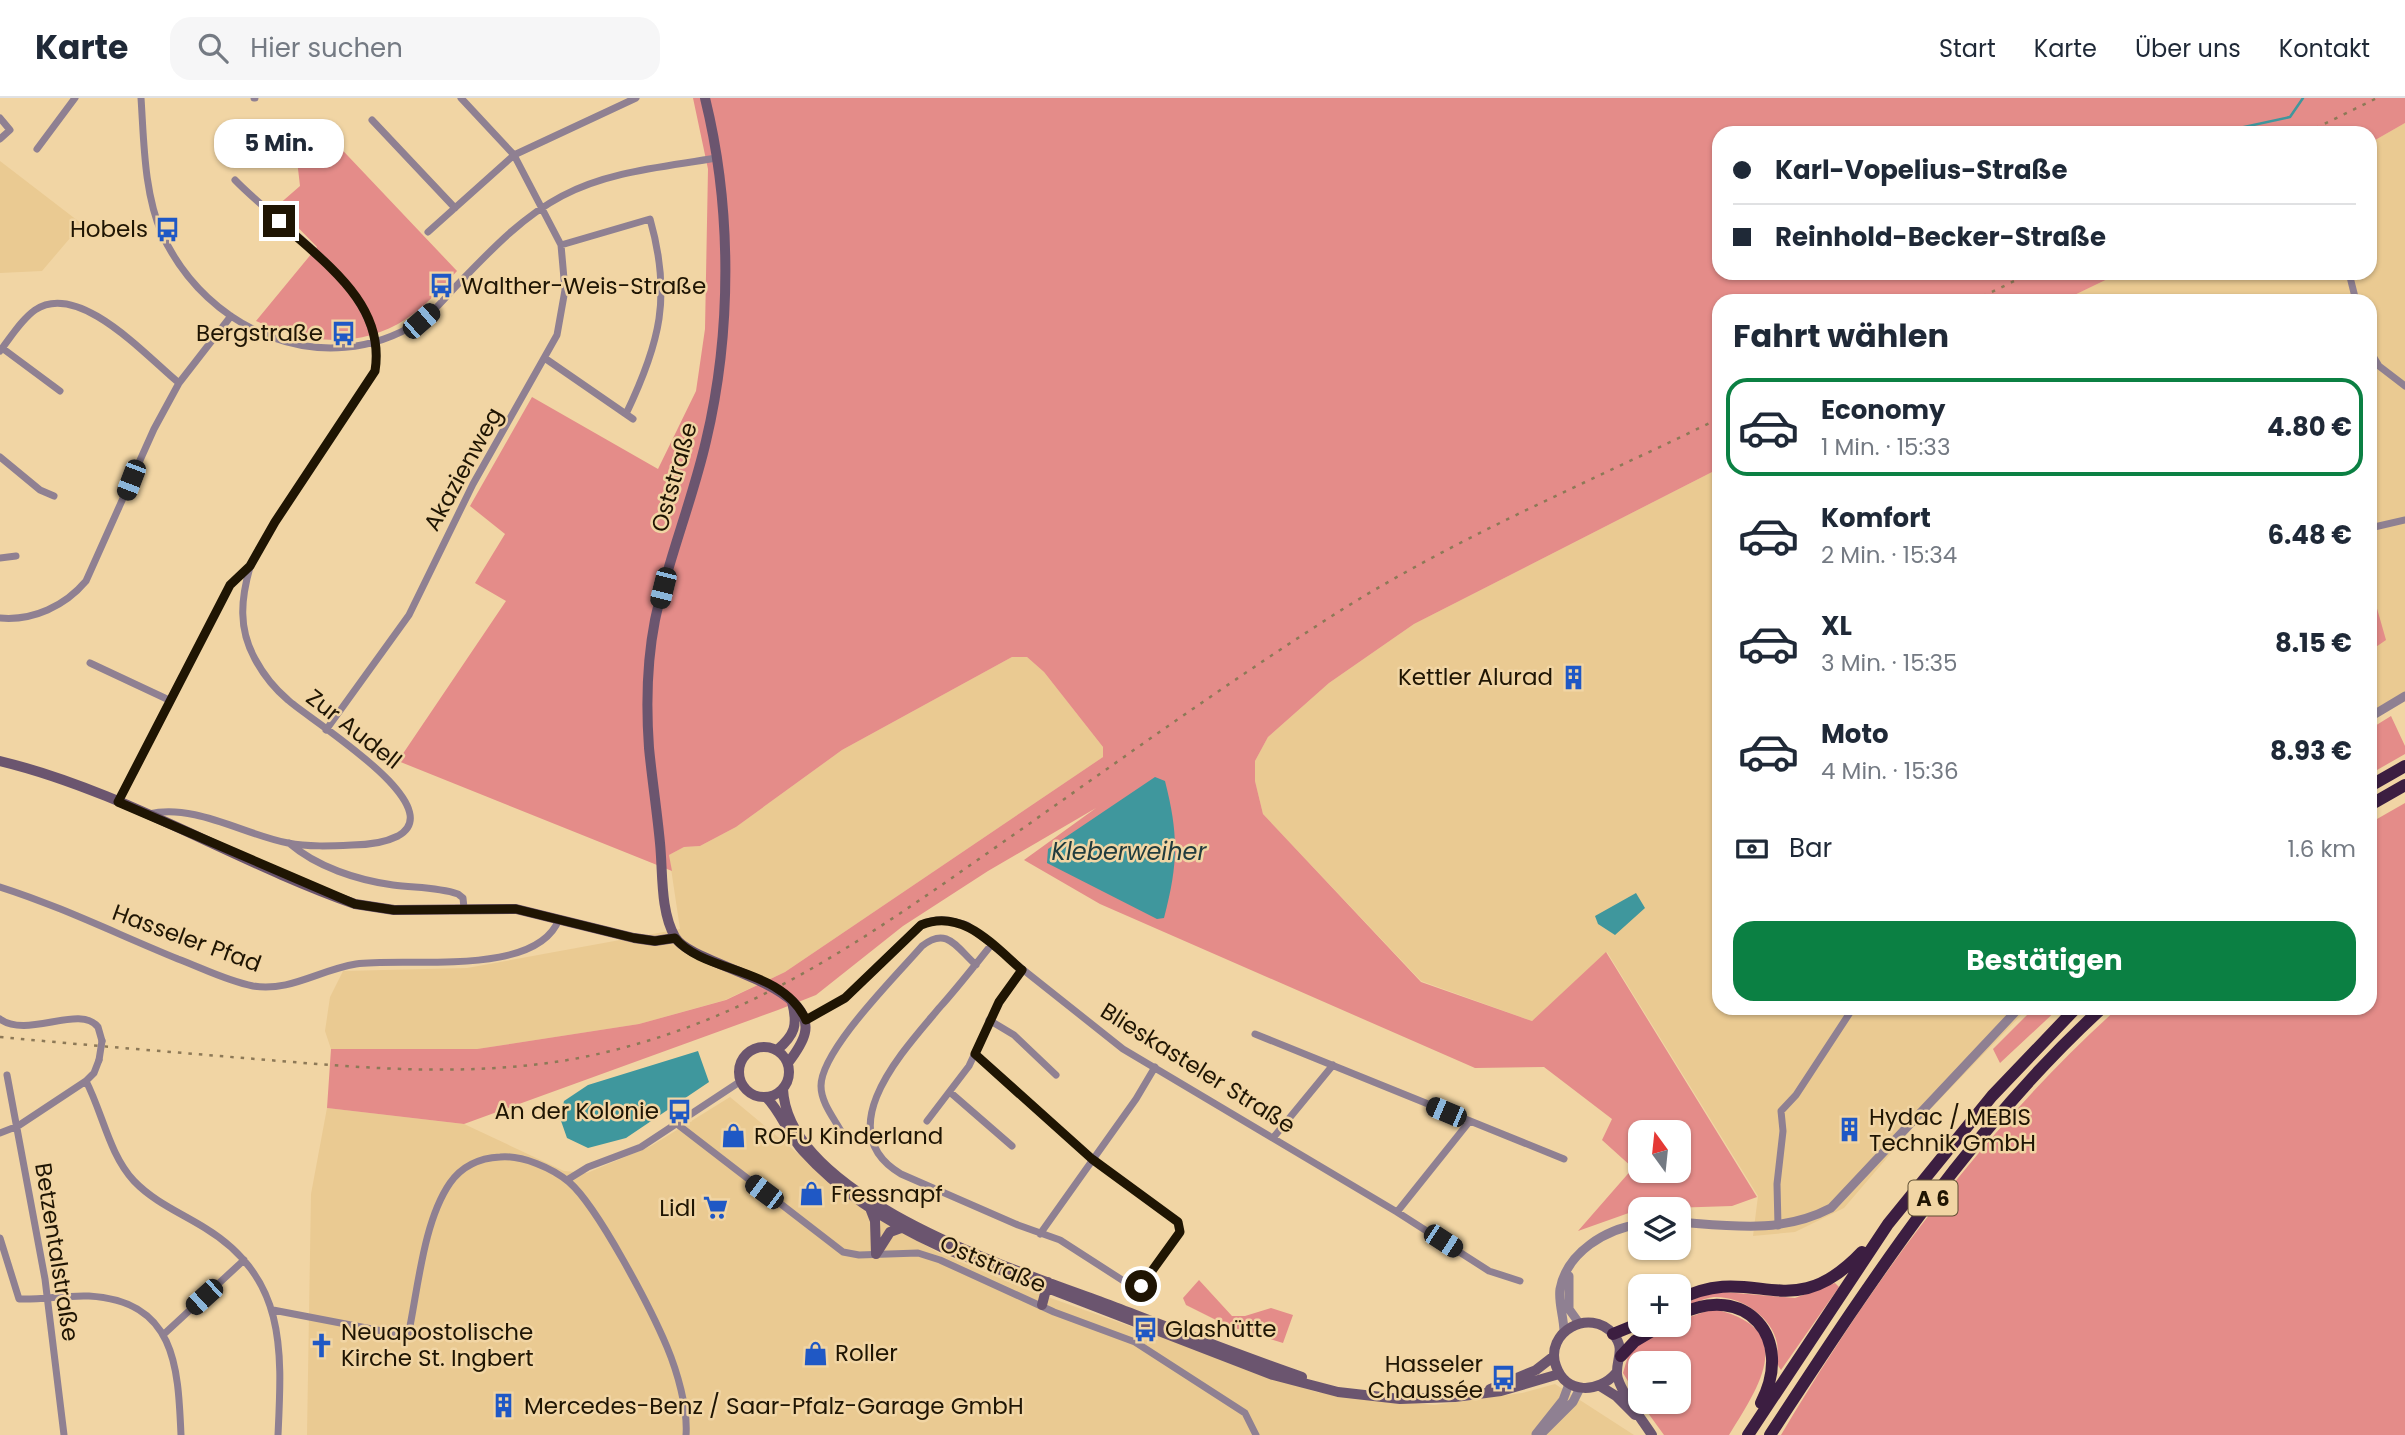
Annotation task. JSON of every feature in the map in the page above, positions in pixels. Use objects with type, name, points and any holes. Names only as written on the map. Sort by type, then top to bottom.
[{"type":"highway","points":[[2377,782],[2405,766]]},
{"type":"highway","points":[[2377,801],[2405,785]]},
{"type":"highway","name":"A 6","points":[[1747,1435],[1888,1224],[1992,1096],[2069,1015]]},
{"type":"highway","name":"A 6","points":[[1770,1435],[1905,1235],[1963,1158],[2003,1110],[2095,1015]]},
{"type":"highway","points":[[1691,1293],[1699,1289],[1724,1285],[1787,1293],[1805,1291],[1837,1276],[1888,1224]]},
{"type":"highway","points":[[1691,1309],[1727,1305],[1744,1310],[1765,1329],[1772,1348],[1772,1371],[1767,1391],[1747,1435]]},
{"type":"highway","points":[[1613,1334],[1628,1328]]},
{"type":"highway","points":[[1621,1356],[1642,1337]]},
{"type":"main road","name":"Oststraße","points":[[675,938],[668,917],[661,863],[648,726],[648,692],[655,622],[672,555],[694,489],[719,369],[724,245],[716,158],[705,98]]},
{"type":"main road","points":[[0,761],[43,772],[118,802],[355,904],[394,910],[516,909],[634,938],[655,941],[675,938],[694,953],[772,985],[792,1001],[801,1021],[801,1045],[788,1063]]},
{"type":"main road","points":[[777,1050],[789,1040],[801,1021]]},
{"type":"main road","points":[[783,1089],[766,1097],[753,1094],[741,1081],[740,1065],[748,1052],[762,1047],[777,1050],[788,1063],[789,1076],[783,1089],[789,1116],[808,1146],[844,1180],[880,1207],[931,1235],[1047,1285]]},
{"type":"main road","points":[[766,1097],[802,1150],[840,1186],[870,1208],[901,1228],[1047,1285]]},
{"type":"main road","points":[[870,1208],[875,1221],[876,1254]]},
{"type":"main road","points":[[876,1254],[890,1232],[901,1228]]},
{"type":"main road","name":"Oststraße","points":[[1047,1285],[1266,1365],[1362,1396],[1428,1399],[1501,1391],[1559,1374]]},
{"type":"main road","points":[[1042,1305],[1047,1285]]},
{"type":"main road","points":[[1600,1387],[1616,1373],[1621,1356],[1613,1334],[1597,1323],[1579,1323],[1564,1332],[1554,1356],[1559,1374],[1569,1384],[1580,1388],[1600,1387],[1616,1396],[1652,1435]]},
{"type":"main road","name":"Oststraße","points":[[1482,1393],[1536,1370],[1554,1356]]},
{"type":"main road","points":[[1616,1373],[1652,1435]]},
{"type":"street","points":[[37,149],[75,98]]},
{"type":"street","points":[[141,98],[149,186],[162,234],[176,258],[200,288],[231,316],[269,337],[296,346],[345,350],[376,343],[421,321],[513,230],[543,207],[603,179],[716,158]]},
{"type":"street","points":[[428,232],[513,155],[636,98]]},
{"type":"street","points":[[465,99],[513,155],[543,207]]},
{"type":"street","points":[[0,118],[10,130],[0,139]]},
{"type":"street","points":[[372,120],[455,208]]},
{"type":"street","points":[[118,802],[230,585],[250,566],[275,522],[375,371],[376,343],[369,314],[349,286],[235,180]]},
{"type":"street","name":"Akazienweg","points":[[326,730],[409,615],[473,484],[546,359],[557,335],[565,290],[561,245],[543,207]]},
{"type":"street","points":[[546,359],[630,416],[655,340],[663,290],[650,219],[561,245]]},
{"type":"street","points":[[60,391],[1,349],[33,311],[53,303],[78,304],[101,319],[179,383]]},
{"type":"street","points":[[0,618],[28,617],[44,612],[75,593],[86,581],[154,429],[179,383],[231,316]]},
{"type":"street","points":[[2377,364],[2405,386]]},
{"type":"street","points":[[0,457],[40,490],[54,496]]},
{"type":"street","points":[[2377,526],[2405,520]]},
{"type":"street","points":[[0,558],[16,556]]},
{"type":"street","name":"Zur Audell","points":[[145,815],[176,813],[288,843],[366,845],[396,837],[409,823],[409,805],[395,785],[286,699],[255,660],[248,644],[242,612],[250,566]]},
{"type":"street","points":[[90,663],[169,700]]},
{"type":"street","points":[[2377,713],[2405,696]]},
{"type":"street","points":[[288,843],[307,857],[344,872],[391,885],[457,894],[463,898],[464,908]]},
{"type":"street","name":"Hasseler Pfad","points":[[0,887],[223,977],[267,988],[281,988],[358,964],[462,961],[512,954],[534,948],[544,941],[559,919]]},
{"type":"street","name":"Blieskasteler Straße","points":[[801,1021],[845,998],[921,925],[934,919],[949,919],[967,925],[1123,1049],[1397,1212],[1489,1271],[1520,1281]]},
{"type":"street","points":[[841,1131],[823,1098],[822,1076],[831,1055],[853,1027],[922,946],[936,936],[944,937],[976,965]]},
{"type":"street","points":[[975,1054],[1092,1159],[1178,1222],[1180,1232],[1141,1286],[1133,1287],[1081,1251],[901,1174],[887,1166],[873,1146],[872,1112],[875,1098],[907,1047],[992,944]]},
{"type":"street","points":[[927,1121],[951,1093],[975,1054],[989,1020],[1022,970]]},
{"type":"street","points":[[1778,1226],[1777,1184],[1783,1130],[1781,1111],[1796,1095],[1848,1015]]},
{"type":"street","points":[[1691,1223],[1745,1228],[1778,1226],[1802,1222],[1843,1198],[1911,1119],[2012,1015]]},
{"type":"street","points":[[0,1018],[14,1026],[86,1019],[98,1027],[102,1041],[94,1073],[86,1081],[18,1126],[0,1133]]},
{"type":"street","points":[[989,1020],[1014,1035],[1056,1075]]},
{"type":"street","points":[[1255,1034],[1564,1159]]},
{"type":"street","points":[[1273,1138],[1333,1065]]},
{"type":"street","points":[[1040,1234],[1136,1099],[1155,1067]]},
{"type":"street","name":"Betzentalstraße","points":[[7,1075],[47,1297],[64,1435]]},
{"type":"street","points":[[86,1081],[116,1153],[135,1182],[170,1209],[221,1238],[244,1260],[264,1289],[274,1310],[280,1358],[278,1435]]},
{"type":"street","points":[[567,1180],[588,1167],[628,1154],[741,1081]]},
{"type":"street","points":[[951,1093],[1012,1146]]},
{"type":"street","points":[[1397,1212],[1469,1122]]},
{"type":"street","name":"Oststraße","points":[[677,1124],[843,1252],[918,1253],[1135,1342],[1245,1413],[1256,1435]]},
{"type":"street","points":[[274,1310],[408,1336],[433,1217],[451,1182],[461,1170],[486,1158],[518,1158],[567,1180],[590,1206],[667,1348],[679,1387],[686,1435]]},
{"type":"street","points":[[1564,1332],[1560,1287],[1571,1266],[1586,1247],[1599,1237],[1628,1228]]},
{"type":"street","points":[[0,1238],[17,1298],[113,1300],[138,1310],[163,1335],[177,1368],[181,1435]]},
{"type":"street","points":[[163,1335],[244,1260]]},
{"type":"street","points":[[1571,1266],[1567,1295],[1569,1308],[1579,1323]]},
{"type":"street","points":[[1538,1435],[1563,1400],[1569,1384]]},
{"type":"street","points":[[1538,1435],[1573,1402],[1580,1388]]},
{"type":"shaded area","points":[[693,98],[2405,98],[2405,123],[2377,139],[2377,126],[1712,126],[1712,280],[2106,280],[2076,294],[1712,294],[1712,472],[1414,624],[1329,683],[1268,737],[1255,761],[1255,781],[1263,814],[1421,982],[1532,1021],[1606,952],[1757,1197],[1732,1206],[1691,1207],[1691,1197],[1628,1197],[1628,1213],[1578,1231],[1628,1174],[1628,1183],[1691,1183],[1691,1120],[1628,1120],[1628,1163],[1602,1140],[1612,1119],[1544,1067],[1475,1068],[1100,904],[1024,860],[1096,808],[988,871],[903,926],[816,995],[778,1010],[464,1124],[327,1108],[331,1049],[477,1049],[639,1024],[726,1000],[785,972],[1103,757],[1103,747],[1044,672],[1027,657],[1012,657],[842,750],[736,827],[700,846],[684,847],[669,855],[672,871],[398,761],[506,601],[475,583],[505,534],[470,506],[532,397],[658,469],[696,391],[705,329],[708,169]]},
{"type":"shaded area","points":[[2405,123],[2405,696],[2377,712],[2377,294],[2076,294],[2106,280],[2377,280],[2377,139]]},
{"type":"shaded area","points":[[330,137],[457,271],[406,319],[388,329],[351,339],[312,338],[274,329],[256,321],[317,247],[277,206],[300,186],[297,160]]},
{"type":"shaded area","points":[[0,161],[82,224],[42,271],[0,273]]},
{"type":"shaded area","points":[[1712,472],[1712,1015],[2021,1015],[1915,1125],[1844,1208],[1795,1232],[1753,1236],[1758,1196],[1607,952],[1532,1021],[1421,981],[1263,814],[1255,781],[1255,761],[1268,737],[1329,683],[1414,624]]},
{"type":"shaded area","points":[[2377,608],[2386,640],[2377,646]]},
{"type":"shaded area","points":[[1012,657],[1027,657],[1044,672],[1103,747],[1103,757],[785,972],[725,1000],[639,1024],[477,1049],[331,1049],[325,1031],[330,997],[343,971],[467,968],[680,929],[669,855],[684,847],[700,846],[736,827],[842,750]]},
{"type":"shaded area","points":[[2391,716],[2405,746],[2405,754],[2377,770],[2377,725]]},
{"type":"shaded area","points":[[2405,803],[2405,1435],[1781,1435],[1854,1320],[1934,1209],[2022,1104],[2111,1015],[2377,1015],[2377,819]]},
{"type":"shaded area","points":[[2027,1015],[2051,1015],[2000,1063],[1993,1049]]},
{"type":"shaded area","points":[[730,1097],[873,1216],[939,1253],[1028,1290],[1316,1392],[1434,1405],[1522,1393],[1555,1384],[1634,1435],[307,1435],[311,1194],[327,1108],[464,1124],[564,1171],[587,1173],[651,1146]]},
{"type":"shaded area","points":[[1199,1280],[1232,1316],[1245,1316],[1271,1308],[1293,1315],[1283,1343],[1228,1326],[1186,1305],[1183,1298]]},
{"type":"shaded area","points":[[1835,1283],[1839,1287],[1781,1370],[1774,1334],[1754,1310],[1735,1300],[1714,1297],[1691,1305],[1691,1301],[1712,1291],[1795,1298]]},
{"type":"shaded area","points":[[1713,1309],[1740,1318],[1756,1330],[1764,1344],[1765,1361],[1760,1379],[1729,1435],[1664,1435],[1649,1414],[1691,1414],[1691,1351],[1632,1351],[1649,1337],[1691,1337],[1691,1317]]},
{"type":"shaded area","points":[[1628,1356],[1628,1381],[1623,1373]]},
{"type":"water","name":"Kleberweiher","points":[[1155,777],[1165,781],[1175,834],[1172,882],[1164,918],[1157,919],[1047,863],[1048,849]]},
{"type":"water","points":[[1636,893],[1645,908],[1615,935],[1598,924],[1595,916]]},
{"type":"water","points":[[698,1051],[709,1082],[626,1138],[588,1148],[567,1138],[560,1118],[564,1101],[588,1085]]},
{"type":"waterway","points":[[2249,126],[2290,117],[2303,98]]},
{"type":"railway","points":[[2320,126],[2377,98]]},
{"type":"railway","points":[[1988,294],[2016,280]]},
{"type":"railway","points":[[0,1037],[337,1065],[458,1069],[498,1068],[579,1058],[639,1043],[696,1024],[801,975],[899,914],[1239,677],[1368,594],[1466,540],[1712,422]]},
{"type":"place","name":"Hobels","points":[[168,229]]},
{"type":"place","name":"Walther-Weis-Straße","points":[[441,286]]},
{"type":"place","name":"Bergstraße","points":[[343,333]]},
{"type":"place","name":"Kettler Alurad","points":[[1573,677]]},
{"type":"place","name":"An der Kolonie","points":[[679,1111]]},
{"type":"place","name":"Hydac / MEBIS Technik GmbH","points":[[1849,1130]]},
{"type":"place","name":"ROFU Kinderland","points":[[734,1136]]},
{"type":"place","name":"Fressnapf","points":[[811,1194]]},
{"type":"place","name":"Lidl","points":[[716,1208]]},
{"type":"place","name":"Glashütte","points":[[1145,1329]]},
{"type":"place","name":"Neuapostolische Kirche St. Ingbert","points":[[321,1345]]},
{"type":"place","name":"Roller","points":[[815,1353]]},
{"type":"place","name":"Hasseler Chaussée","points":[[1503,1377]]},
{"type":"place","name":"Mercedes-Benz / Saar-Pfalz-Garage GmbH","points":[[504,1406]]},
{"type":"route","points":[[279,221],[349,286],[369,314],[377,351],[375,371],[275,522],[250,566],[230,585],[118,802],[355,904],[394,910],[516,909],[634,938],[655,941],[675,938],[685,949],[772,985],[799,1009],[806,1020],[845,998],[921,925],[934,919],[949,919],[967,925],[1022,970],[1010,983],[999,1002],[975,1054],[1092,1159],[1178,1222],[1180,1232],[1141,1286]]}]
